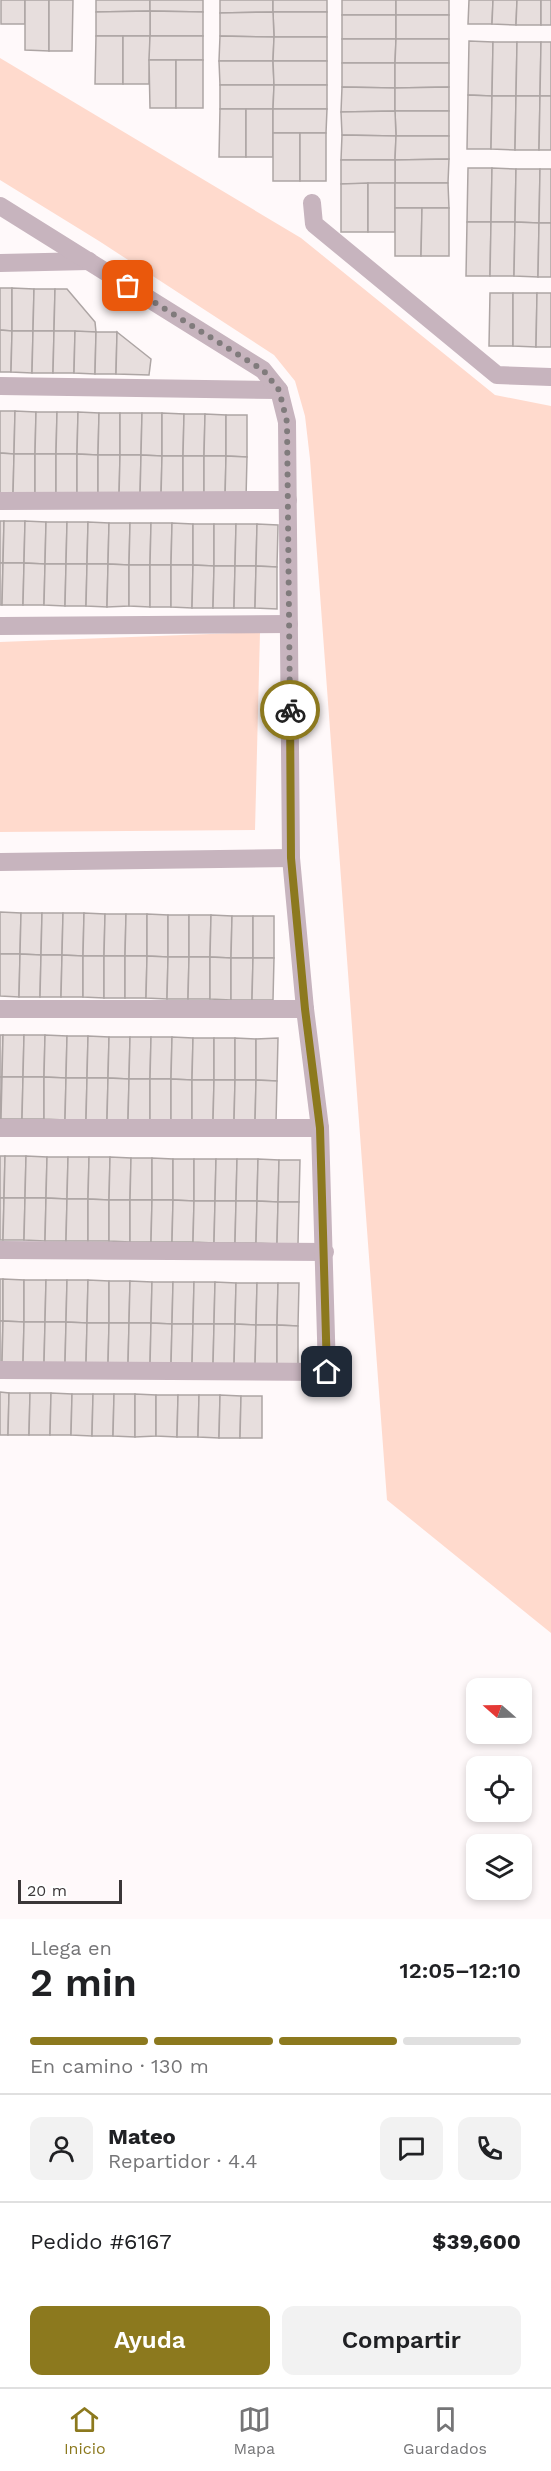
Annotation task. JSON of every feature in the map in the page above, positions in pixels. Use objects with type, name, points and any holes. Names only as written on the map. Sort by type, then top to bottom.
[{"type":"street","points":[[312,202],[314,224],[497,375],[551,377]]},
{"type":"street","points":[[0,206],[263,370],[279,390],[287,422],[291,858],[305,1009],[320,1128],[327,1372],[0,1370]]},
{"type":"street","points":[[0,262],[89,261]]},
{"type":"street","points":[[0,386],[279,390]]},
{"type":"street","points":[[0,501],[288,501]]},
{"type":"street","points":[[0,626],[289,624]]},
{"type":"street","points":[[0,862],[291,858]]},
{"type":"street","points":[[0,1010],[305,1009]]},
{"type":"street","points":[[0,1128],[320,1128]]},
{"type":"street","points":[[0,1250],[325,1252]]},
{"type":"shaded area","points":[[0,58],[301,238],[495,395],[551,406],[551,1633],[387,1500],[310,459],[305,416],[295,381],[274,355],[99,241],[0,180]]},
{"type":"shaded area","points":[[260,632],[255,830],[0,832],[0,642]]},
{"type":"building","points":[[1,0],[25,0],[25,24],[1,24]]},
{"type":"building","points":[[25,0],[49,0],[49,51],[25,50]]},
{"type":"building","points":[[49,0],[73,0],[72,51],[49,51]]},
{"type":"building","points":[[96,0],[150,0],[150,11],[96,12]]},
{"type":"building","points":[[150,0],[203,0],[203,12],[150,11]]},
{"type":"building","points":[[220,0],[273,0],[273,12],[220,13]]},
{"type":"building","points":[[273,0],[327,0],[327,12],[273,12]]},
{"type":"building","points":[[342,0],[396,0],[396,15],[342,15]]},
{"type":"building","points":[[396,0],[449,0],[449,15],[396,15]]},
{"type":"building","points":[[469,0],[493,0],[492,24],[468,24]]},
{"type":"building","points":[[493,0],[517,0],[516,25],[492,24]]},
{"type":"building","points":[[517,0],[541,0],[541,25],[516,25]]},
{"type":"building","points":[[541,0],[551,0],[551,25],[541,25]]},
{"type":"building","points":[[150,11],[203,12],[203,36],[150,36]]},
{"type":"building","points":[[150,11],[150,36],[96,36],[96,12]]},
{"type":"building","points":[[273,12],[327,12],[327,37],[274,37]]},
{"type":"building","points":[[273,12],[274,37],[220,36],[220,13]]},
{"type":"building","points":[[342,15],[396,15],[396,39],[342,39]]},
{"type":"building","points":[[396,15],[449,15],[449,39],[396,39]]},
{"type":"building","points":[[96,36],[123,36],[123,84],[95,84]]},
{"type":"building","points":[[123,36],[150,36],[149,84],[123,84]]},
{"type":"building","points":[[150,36],[203,36],[203,60],[149,60]]},
{"type":"building","points":[[220,36],[274,37],[273,61],[219,61]]},
{"type":"building","points":[[274,37],[327,37],[327,61],[273,61]]},
{"type":"building","points":[[342,39],[396,39],[395,63],[342,63]]},
{"type":"building","points":[[396,39],[449,39],[449,63],[395,63]]},
{"type":"building","points":[[469,41],[493,42],[492,96],[468,95]]},
{"type":"building","points":[[493,42],[517,42],[516,96],[492,96]]},
{"type":"building","points":[[517,42],[541,42],[540,96],[516,96]]},
{"type":"building","points":[[541,42],[551,42],[551,96],[540,96]]},
{"type":"building","points":[[149,60],[176,60],[176,108],[150,108]]},
{"type":"building","points":[[176,60],[203,60],[203,108],[176,108]]},
{"type":"building","points":[[219,61],[273,61],[274,85],[220,85]]},
{"type":"building","points":[[273,61],[327,61],[327,85],[274,85]]},
{"type":"building","points":[[342,63],[395,63],[395,88],[342,87]]},
{"type":"building","points":[[395,63],[449,63],[449,87],[395,88]]},
{"type":"building","points":[[220,85],[274,85],[273,109],[220,109]]},
{"type":"building","points":[[274,85],[327,85],[327,109],[273,109]]},
{"type":"building","points":[[342,87],[395,88],[395,111],[341,112]]},
{"type":"building","points":[[449,87],[449,111],[395,111],[395,88]]},
{"type":"building","points":[[468,95],[492,96],[491,149],[467,149]]},
{"type":"building","points":[[492,96],[516,96],[515,150],[491,149]]},
{"type":"building","points":[[516,96],[540,96],[539,150],[515,150]]},
{"type":"building","points":[[540,96],[551,96],[551,150],[539,150]]},
{"type":"building","points":[[220,109],[246,109],[246,157],[219,157]]},
{"type":"building","points":[[246,109],[273,109],[273,157],[246,157]]},
{"type":"building","points":[[273,109],[327,109],[326,133],[273,133]]},
{"type":"building","points":[[395,111],[449,111],[449,136],[396,136]]},
{"type":"building","points":[[395,111],[396,136],[342,135],[341,112]]},
{"type":"building","points":[[273,133],[300,133],[300,181],[273,181]]},
{"type":"building","points":[[300,133],[326,133],[326,181],[300,181]]},
{"type":"building","points":[[342,135],[396,136],[395,160],[341,160]]},
{"type":"building","points":[[396,136],[449,136],[449,159],[395,160]]},
{"type":"building","points":[[449,159],[448,183],[395,183],[395,160]]},
{"type":"building","points":[[341,160],[395,160],[395,183],[341,184]]},
{"type":"building","points":[[468,168],[492,168],[491,222],[467,222]]},
{"type":"building","points":[[492,168],[516,169],[515,222],[491,222]]},
{"type":"building","points":[[516,169],[540,169],[539,223],[515,222]]},
{"type":"building","points":[[540,169],[551,169],[551,223],[539,223]]},
{"type":"building","points":[[368,183],[368,232],[341,232],[341,184]]},
{"type":"building","points":[[368,183],[395,183],[395,232],[368,232]]},
{"type":"building","points":[[395,183],[448,183],[449,208],[395,208]]},
{"type":"building","points":[[395,208],[422,208],[421,256],[395,256]]},
{"type":"building","points":[[422,208],[449,208],[449,256],[421,256]]},
{"type":"building","points":[[467,222],[491,222],[490,276],[466,276]]},
{"type":"building","points":[[491,222],[515,222],[514,276],[490,276]]},
{"type":"building","points":[[515,222],[539,223],[538,277],[514,276]]},
{"type":"building","points":[[539,223],[551,223],[551,277],[538,277]]},
{"type":"building","points":[[0,288],[12,288],[12,331],[0,330]]},
{"type":"building","points":[[12,288],[34,289],[33,331],[12,331]]},
{"type":"building","points":[[34,289],[55,289],[54,331],[33,331]]},
{"type":"building","points":[[55,289],[67,289],[95,322],[96,332],[54,331]]},
{"type":"building","points":[[490,293],[513,293],[513,346],[489,346]]},
{"type":"building","points":[[513,293],[537,293],[536,347],[513,346]]},
{"type":"building","points":[[537,293],[551,293],[551,347],[536,347]]},
{"type":"building","points":[[0,330],[12,331],[11,372],[0,372]]},
{"type":"building","points":[[12,331],[33,331],[32,373],[11,372]]},
{"type":"building","points":[[33,331],[54,331],[53,373],[32,373]]},
{"type":"building","points":[[54,331],[75,331],[74,373],[53,373]]},
{"type":"building","points":[[75,331],[96,332],[95,374],[74,373]]},
{"type":"building","points":[[96,332],[117,332],[116,374],[95,374]]},
{"type":"building","points":[[117,332],[151,359],[149,375],[116,374]]},
{"type":"building","points":[[0,411],[15,411],[14,454],[0,453]]},
{"type":"building","points":[[15,411],[36,412],[35,454],[14,454]]},
{"type":"building","points":[[36,412],[57,412],[56,454],[35,454]]},
{"type":"building","points":[[57,412],[78,412],[77,454],[56,454]]},
{"type":"building","points":[[78,412],[99,413],[98,455],[77,454]]},
{"type":"building","points":[[99,413],[120,413],[120,455],[98,455]]},
{"type":"building","points":[[120,413],[142,413],[141,455],[120,455]]},
{"type":"building","points":[[142,413],[162,413],[162,456],[141,455]]},
{"type":"building","points":[[162,413],[184,414],[183,456],[162,456]]},
{"type":"building","points":[[184,414],[205,414],[204,456],[183,456]]},
{"type":"building","points":[[205,414],[226,415],[226,456],[204,456]]},
{"type":"building","points":[[226,415],[247,415],[247,457],[226,456]]},
{"type":"building","points":[[0,453],[14,454],[13,495],[0,495]]},
{"type":"building","points":[[14,454],[35,454],[35,496],[13,495]]},
{"type":"building","points":[[35,454],[56,454],[56,496],[35,496]]},
{"type":"building","points":[[56,454],[77,454],[77,496],[56,496]]},
{"type":"building","points":[[77,454],[98,455],[98,497],[77,496]]},
{"type":"building","points":[[98,455],[120,455],[119,497],[98,497]]},
{"type":"building","points":[[120,455],[141,455],[140,497],[119,497]]},
{"type":"building","points":[[141,455],[162,456],[161,497],[140,497]]},
{"type":"building","points":[[162,456],[183,456],[183,498],[161,497]]},
{"type":"building","points":[[183,456],[204,456],[204,498],[183,498]]},
{"type":"building","points":[[204,456],[226,456],[225,499],[204,498]]},
{"type":"building","points":[[226,456],[247,457],[246,499],[225,499]]},
{"type":"building","points":[[0,521],[4,521],[3,563],[0,563]]},
{"type":"building","points":[[4,521],[25,521],[24,563],[3,563]]},
{"type":"building","points":[[25,521],[46,522],[45,564],[24,563]]},
{"type":"building","points":[[46,522],[67,522],[66,564],[45,564]]},
{"type":"building","points":[[67,522],[88,522],[87,564],[66,564]]},
{"type":"building","points":[[88,522],[109,523],[108,564],[87,564]]},
{"type":"building","points":[[109,523],[130,523],[129,565],[108,564]]},
{"type":"building","points":[[130,523],[151,523],[150,565],[129,565]]},
{"type":"building","points":[[151,523],[172,523],[171,565],[150,565]]},
{"type":"building","points":[[172,523],[193,524],[193,565],[171,565]]},
{"type":"building","points":[[193,524],[214,524],[214,566],[193,565]]},
{"type":"building","points":[[214,524],[236,524],[235,566],[214,566]]},
{"type":"building","points":[[236,524],[257,524],[256,566],[235,566]]},
{"type":"building","points":[[257,524],[278,525],[277,567],[256,566]]},
{"type":"building","points":[[0,563],[3,563],[2,605],[0,605]]},
{"type":"building","points":[[3,563],[24,563],[23,605],[2,605]]},
{"type":"building","points":[[24,563],[45,564],[44,605],[23,605]]},
{"type":"building","points":[[45,564],[66,564],[65,606],[44,605]]},
{"type":"building","points":[[66,564],[87,564],[86,606],[65,606]]},
{"type":"building","points":[[87,564],[108,564],[107,607],[86,606]]},
{"type":"building","points":[[108,564],[129,565],[129,606],[107,607]]},
{"type":"building","points":[[129,565],[150,565],[150,607],[129,606]]},
{"type":"building","points":[[150,565],[171,565],[171,607],[150,607]]},
{"type":"building","points":[[171,565],[193,565],[192,608],[171,607]]},
{"type":"building","points":[[193,565],[214,566],[213,608],[192,608]]},
{"type":"building","points":[[214,566],[235,566],[234,608],[213,608]]},
{"type":"building","points":[[235,566],[256,566],[255,608],[234,608]]},
{"type":"building","points":[[256,566],[277,567],[277,609],[255,608]]},
{"type":"building","points":[[0,912],[21,913],[20,954],[0,954]]},
{"type":"building","points":[[21,913],[42,913],[41,955],[20,954]]},
{"type":"building","points":[[42,913],[63,913],[62,955],[41,955]]},
{"type":"building","points":[[63,913],[84,913],[83,956],[62,955]]},
{"type":"building","points":[[84,913],[105,914],[104,956],[83,956]]},
{"type":"building","points":[[105,914],[126,914],[125,956],[104,956]]},
{"type":"building","points":[[126,914],[147,914],[147,956],[125,956]]},
{"type":"building","points":[[147,914],[168,915],[168,957],[147,956]]},
{"type":"building","points":[[168,915],[189,915],[189,957],[168,957]]},
{"type":"building","points":[[189,915],[211,915],[210,957],[189,957]]},
{"type":"building","points":[[211,915],[232,916],[231,958],[210,957]]},
{"type":"building","points":[[232,916],[253,916],[253,958],[231,958]]},
{"type":"building","points":[[253,916],[274,916],[274,958],[253,958]]},
{"type":"building","points":[[0,954],[20,954],[19,997],[0,996]]},
{"type":"building","points":[[20,954],[41,955],[40,997],[19,997]]},
{"type":"building","points":[[41,955],[62,955],[61,997],[40,997]]},
{"type":"building","points":[[62,955],[83,956],[83,997],[61,997]]},
{"type":"building","points":[[83,956],[104,956],[104,998],[83,997]]},
{"type":"building","points":[[104,956],[125,956],[125,998],[104,998]]},
{"type":"building","points":[[125,956],[147,956],[146,998],[125,998]]},
{"type":"building","points":[[147,956],[168,957],[167,999],[146,998]]},
{"type":"building","points":[[168,957],[189,957],[188,999],[167,999]]},
{"type":"building","points":[[189,957],[210,957],[210,999],[188,999]]},
{"type":"building","points":[[210,957],[231,958],[231,1000],[210,999]]},
{"type":"building","points":[[231,958],[253,958],[252,1000],[231,1000]]},
{"type":"building","points":[[253,958],[274,958],[273,1000],[252,1000]]},
{"type":"building","points":[[0,1035],[3,1035],[2,1077],[0,1077]]},
{"type":"building","points":[[3,1035],[24,1035],[23,1077],[2,1077]]},
{"type":"building","points":[[24,1035],[45,1035],[44,1077],[23,1077]]},
{"type":"building","points":[[45,1035],[67,1036],[66,1078],[44,1077]]},
{"type":"building","points":[[67,1036],[88,1036],[87,1078],[66,1078]]},
{"type":"building","points":[[88,1036],[109,1037],[108,1078],[87,1078]]},
{"type":"building","points":[[109,1037],[130,1037],[129,1079],[108,1078]]},
{"type":"building","points":[[130,1037],[151,1037],[150,1079],[129,1079]]},
{"type":"building","points":[[151,1037],[172,1037],[171,1079],[150,1079]]},
{"type":"building","points":[[172,1037],[193,1038],[192,1080],[171,1079]]},
{"type":"building","points":[[193,1038],[214,1038],[214,1080],[192,1080]]},
{"type":"building","points":[[214,1038],[235,1038],[235,1080],[214,1080]]},
{"type":"building","points":[[235,1038],[256,1039],[256,1080],[235,1080]]},
{"type":"building","points":[[278,1038],[277,1081],[256,1080],[256,1039]]},
{"type":"building","points":[[0,1077],[2,1077],[1,1119],[0,1119]]},
{"type":"building","points":[[2,1077],[23,1077],[22,1119],[1,1119]]},
{"type":"building","points":[[23,1077],[44,1077],[44,1119],[22,1119]]},
{"type":"building","points":[[44,1077],[66,1078],[65,1120],[44,1119]]},
{"type":"building","points":[[66,1078],[87,1078],[86,1120],[65,1120]]},
{"type":"building","points":[[87,1078],[108,1078],[107,1120],[86,1120]]},
{"type":"building","points":[[108,1078],[129,1079],[128,1121],[107,1120]]},
{"type":"building","points":[[129,1079],[150,1079],[150,1121],[128,1121]]},
{"type":"building","points":[[150,1079],[171,1079],[171,1121],[150,1121]]},
{"type":"building","points":[[171,1079],[192,1080],[192,1121],[171,1121]]},
{"type":"building","points":[[192,1080],[214,1080],[213,1122],[192,1121]]},
{"type":"building","points":[[214,1080],[235,1080],[234,1122],[213,1122]]},
{"type":"building","points":[[235,1080],[256,1080],[255,1123],[234,1122]]},
{"type":"building","points":[[256,1080],[277,1081],[276,1123],[255,1123]]},
{"type":"building","points":[[0,1156],[5,1156],[4,1198],[0,1198]]},
{"type":"building","points":[[5,1156],[26,1156],[25,1198],[4,1198]]},
{"type":"building","points":[[26,1156],[47,1157],[46,1198],[25,1198]]},
{"type":"building","points":[[47,1157],[68,1157],[67,1199],[46,1198]]},
{"type":"building","points":[[68,1157],[89,1157],[88,1199],[67,1199]]},
{"type":"building","points":[[89,1157],[110,1157],[109,1200],[88,1199]]},
{"type":"building","points":[[110,1157],[131,1158],[130,1200],[109,1200]]},
{"type":"building","points":[[131,1158],[152,1158],[152,1200],[130,1200]]},
{"type":"building","points":[[152,1158],[173,1159],[173,1200],[152,1200]]},
{"type":"building","points":[[173,1159],[194,1159],[194,1201],[173,1200]]},
{"type":"building","points":[[194,1159],[216,1159],[215,1201],[194,1201]]},
{"type":"building","points":[[216,1159],[237,1159],[236,1201],[215,1201]]},
{"type":"building","points":[[237,1159],[258,1159],[257,1201],[236,1201]]},
{"type":"building","points":[[258,1159],[279,1160],[278,1202],[257,1201]]},
{"type":"building","points":[[279,1160],[300,1160],[299,1202],[278,1202]]},
{"type":"building","points":[[0,1198],[4,1198],[3,1240],[0,1240]]},
{"type":"building","points":[[4,1198],[25,1198],[24,1240],[3,1240]]},
{"type":"building","points":[[25,1198],[46,1198],[45,1241],[24,1240]]},
{"type":"building","points":[[46,1198],[67,1199],[66,1241],[45,1241]]},
{"type":"building","points":[[67,1199],[88,1199],[88,1241],[66,1241]]},
{"type":"building","points":[[88,1199],[109,1200],[109,1241],[88,1241]]},
{"type":"building","points":[[109,1200],[130,1200],[130,1242],[109,1241]]},
{"type":"building","points":[[130,1200],[152,1200],[151,1242],[130,1242]]},
{"type":"building","points":[[152,1200],[173,1200],[172,1242],[151,1242]]},
{"type":"building","points":[[173,1200],[194,1201],[193,1242],[172,1242]]},
{"type":"building","points":[[194,1201],[215,1201],[214,1243],[193,1242]]},
{"type":"building","points":[[215,1201],[236,1201],[235,1243],[214,1243]]},
{"type":"building","points":[[236,1201],[257,1201],[256,1243],[235,1243]]},
{"type":"building","points":[[257,1201],[278,1202],[277,1244],[256,1243]]},
{"type":"building","points":[[278,1202],[299,1202],[298,1244],[277,1244]]},
{"type":"building","points":[[0,1279],[3,1279],[3,1321],[0,1321]]},
{"type":"building","points":[[3,1279],[24,1280],[24,1322],[3,1321]]},
{"type":"building","points":[[24,1280],[46,1280],[45,1322],[24,1322]]},
{"type":"building","points":[[46,1280],[67,1280],[66,1322],[45,1322]]},
{"type":"building","points":[[67,1280],[88,1280],[87,1323],[66,1322]]},
{"type":"building","points":[[88,1280],[109,1281],[109,1323],[87,1323]]},
{"type":"building","points":[[109,1281],[130,1281],[129,1323],[109,1323]]},
{"type":"building","points":[[130,1281],[152,1282],[151,1323],[129,1323]]},
{"type":"building","points":[[152,1282],[173,1282],[172,1324],[151,1323]]},
{"type":"building","points":[[173,1282],[194,1282],[193,1324],[172,1324]]},
{"type":"building","points":[[194,1282],[215,1282],[214,1324],[193,1324]]},
{"type":"building","points":[[215,1282],[236,1283],[235,1324],[214,1324]]},
{"type":"building","points":[[236,1283],[257,1283],[256,1325],[235,1324]]},
{"type":"building","points":[[257,1283],[278,1283],[277,1325],[256,1325]]},
{"type":"building","points":[[278,1283],[299,1283],[298,1326],[277,1325]]},
{"type":"building","points":[[0,1321],[3,1321],[2,1363],[0,1363]]},
{"type":"building","points":[[3,1321],[24,1322],[23,1364],[2,1363]]},
{"type":"building","points":[[24,1322],[45,1322],[44,1364],[23,1364]]},
{"type":"building","points":[[45,1322],[66,1322],[65,1364],[44,1364]]},
{"type":"building","points":[[66,1322],[87,1323],[86,1364],[65,1364]]},
{"type":"building","points":[[87,1323],[109,1323],[108,1365],[86,1364]]},
{"type":"building","points":[[109,1323],[129,1323],[128,1365],[108,1365]]},
{"type":"building","points":[[129,1323],[151,1323],[150,1366],[128,1365]]},
{"type":"building","points":[[151,1323],[172,1324],[171,1365],[150,1366]]},
{"type":"building","points":[[172,1324],[193,1324],[192,1366],[171,1365]]},
{"type":"building","points":[[193,1324],[214,1324],[213,1366],[192,1366]]},
{"type":"building","points":[[214,1324],[235,1324],[234,1367],[213,1366]]},
{"type":"building","points":[[235,1324],[256,1325],[255,1367],[234,1367]]},
{"type":"building","points":[[256,1325],[277,1325],[277,1367],[255,1367]]},
{"type":"building","points":[[277,1325],[298,1326],[298,1367],[277,1367]]},
{"type":"building","points":[[0,1392],[9,1393],[8,1435],[0,1435]]},
{"type":"building","points":[[9,1393],[30,1393],[29,1435],[8,1435]]},
{"type":"building","points":[[30,1393],[51,1393],[50,1435],[29,1435]]},
{"type":"building","points":[[51,1393],[72,1394],[71,1435],[50,1435]]},
{"type":"building","points":[[72,1394],[93,1394],[92,1436],[71,1435]]},
{"type":"building","points":[[93,1394],[114,1394],[113,1436],[92,1436]]},
{"type":"building","points":[[114,1394],[135,1394],[135,1437],[113,1436]]},
{"type":"building","points":[[135,1394],[156,1395],[156,1436],[135,1437]]},
{"type":"building","points":[[156,1395],[178,1395],[177,1437],[156,1436]]},
{"type":"building","points":[[178,1395],[199,1395],[198,1437],[177,1437]]},
{"type":"building","points":[[199,1395],[220,1395],[219,1438],[198,1437]]},
{"type":"building","points":[[220,1395],[241,1396],[240,1438],[219,1438]]},
{"type":"building","points":[[241,1396],[262,1396],[262,1438],[240,1438]]},
{"type":"way so far","points":[[128,286],[263,370],[279,390],[287,422],[290,710]]},
{"type":"route","points":[[290,710],[291,858],[305,1009],[320,1128],[327,1372]]}]
